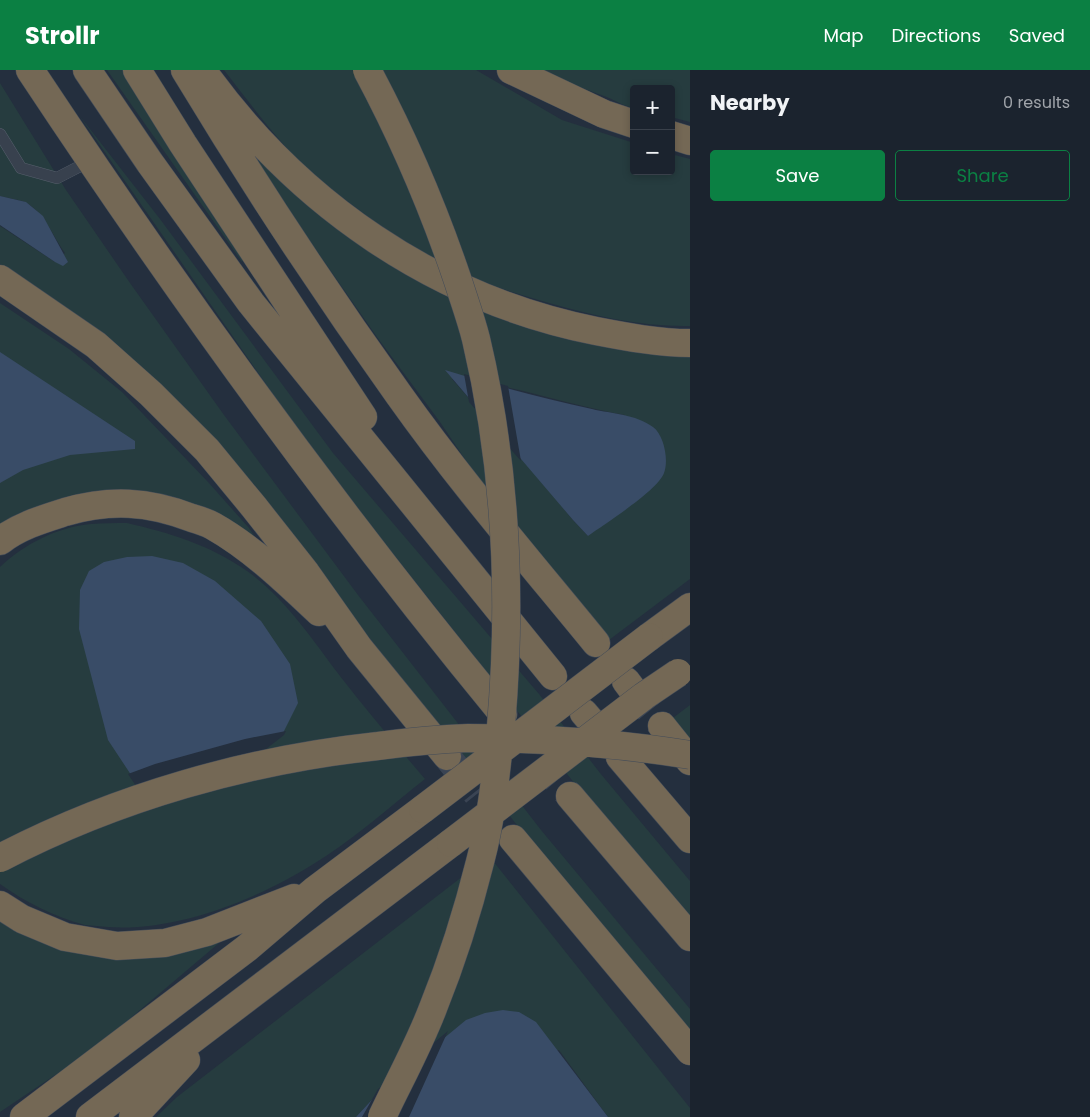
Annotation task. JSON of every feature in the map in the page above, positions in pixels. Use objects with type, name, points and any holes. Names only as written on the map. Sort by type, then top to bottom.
[{"type":"highway","points":[[30,70],[163,266],[301,455],[434,631],[502,714]]},
{"type":"highway","points":[[88,70],[150,163],[251,303],[554,676]]},
{"type":"highway","points":[[137,70],[199,168],[457,558]]},
{"type":"highway","points":[[185,70],[271,210],[399,395],[477,498],[596,643]]},
{"type":"highway","points":[[202,70],[256,137],[303,184],[341,216],[389,249],[434,275],[506,307],[565,325],[614,335],[690,343]]},
{"type":"highway","points":[[367,70],[399,132],[425,189],[448,250],[476,337],[490,409],[500,479],[506,573],[505,674],[495,792],[481,861],[433,1009],[382,1117]]},
{"type":"highway","points":[[510,70],[604,114],[630,123]]},
{"type":"highway","points":[[675,136],[690,141]]},
{"type":"highway","points":[[0,279],[96,345],[151,394],[207,450],[306,573],[359,648],[447,756]]},
{"type":"highway","points":[[0,541],[10,534],[47,518],[87,506],[133,503],[173,510],[212,526],[253,553],[359,648]]},
{"type":"highway","points":[[90,1117],[451,843],[584,717],[649,638],[690,607]]},
{"type":"highway","points":[[24,1117],[247,948],[315,890],[423,809],[584,717],[644,696],[684,669]]},
{"type":"highway","points":[[662,726],[690,761]]},
{"type":"highway","points":[[0,858],[67,826],[134,801],[216,775],[276,761],[341,750],[467,738],[612,744],[690,756]]},
{"type":"highway","points":[[620,757],[690,839]]},
{"type":"highway","points":[[570,796],[682,928],[690,948]]},
{"type":"highway","points":[[513,839],[688,1049]]},
{"type":"highway","points":[[0,904],[22,919],[65,937],[117,946],[165,943],[207,932],[315,890]]},
{"type":"highway","points":[[132,1117],[237,1005]]},
{"type":"lane","points":[[0,134],[21,168],[57,178],[90,161]]},
{"type":"green space","points":[[107,70],[126,70],[244,258],[242,262]]},
{"type":"green space","points":[[224,70],[476,70],[562,120],[630,142],[630,175],[675,175],[675,155],[690,159],[690,326],[637,323],[566,308],[480,281],[431,260],[400,241],[337,194],[301,163],[271,130]]},
{"type":"green space","points":[[538,70],[690,70],[690,122],[675,118],[675,85],[630,85],[630,107]]},
{"type":"green space","points":[[0,83],[66,190],[130,283],[224,415],[358,595],[541,830],[690,1009],[690,1036],[569,891],[311,564],[258,489],[188,413],[61,308],[0,264],[0,226],[55,262],[65,253],[39,213],[25,202],[0,196]]},
{"type":"green space","points":[[79,115],[160,219],[333,453],[539,694],[600,773],[690,881],[690,918],[590,803],[316,456]]},
{"type":"green space","points":[[247,144],[359,244],[401,272],[446,295],[505,316],[690,351],[690,579],[605,643],[485,489],[440,422],[377,337],[279,197]],"holes":[[[452,379],[474,381],[625,415],[588,536]]]},
{"type":"green space","points":[[0,303],[69,349],[122,392],[208,482],[249,528],[261,546],[168,499],[0,532]]},
{"type":"green space","points":[[127,523],[159,531],[204,547],[233,562],[261,582],[286,606],[340,676],[425,779],[329,854],[305,869],[252,896],[194,917],[136,927],[108,927],[85,925],[63,918],[30,903],[0,884],[0,567],[31,544],[54,533],[91,524]]},
{"type":"green space","points":[[690,705],[690,746],[669,721]]},
{"type":"green space","points":[[489,856],[690,1108],[690,1117],[608,1117],[559,1050],[380,1091],[356,1117],[156,1117],[177,1097]]},
{"type":"green space","points":[[0,914],[56,943],[232,932],[94,1049],[0,1112]]},
{"type":"water","points":[[0,196],[26,202],[43,216],[68,262],[63,266],[55,262],[0,225]]},
{"type":"water","points":[[0,352],[135,441],[135,449],[70,455],[23,470],[0,483]]},
{"type":"water","points":[[445,370],[573,405],[639,419],[653,427],[663,442],[666,455],[664,473],[652,489],[588,536]]},
{"type":"water","points":[[152,556],[183,563],[215,581],[261,621],[290,664],[298,703],[283,733],[143,793],[108,740],[79,629],[80,590],[89,571],[104,562],[127,557]]},
{"type":"water","points":[[503,1010],[519,1012],[536,1022],[608,1117],[356,1117],[380,1091],[466,1020],[485,1013]]},
{"type":"pier","points":[[464,374],[508,386],[521,461],[469,402]]},
{"type":"pier","points":[[286,731],[284,735],[261,753],[140,792],[128,774],[155,764],[245,739]]},
{"type":"pier","points":[[448,1031],[409,1117],[362,1117],[378,1089]]},
{"type":"tunnel","points":[[632,689],[662,726]]},
{"type":"tunnel","points":[[449,759],[477,794]]},
{"type":"tunnel","points":[[539,759],[570,796]]}]
